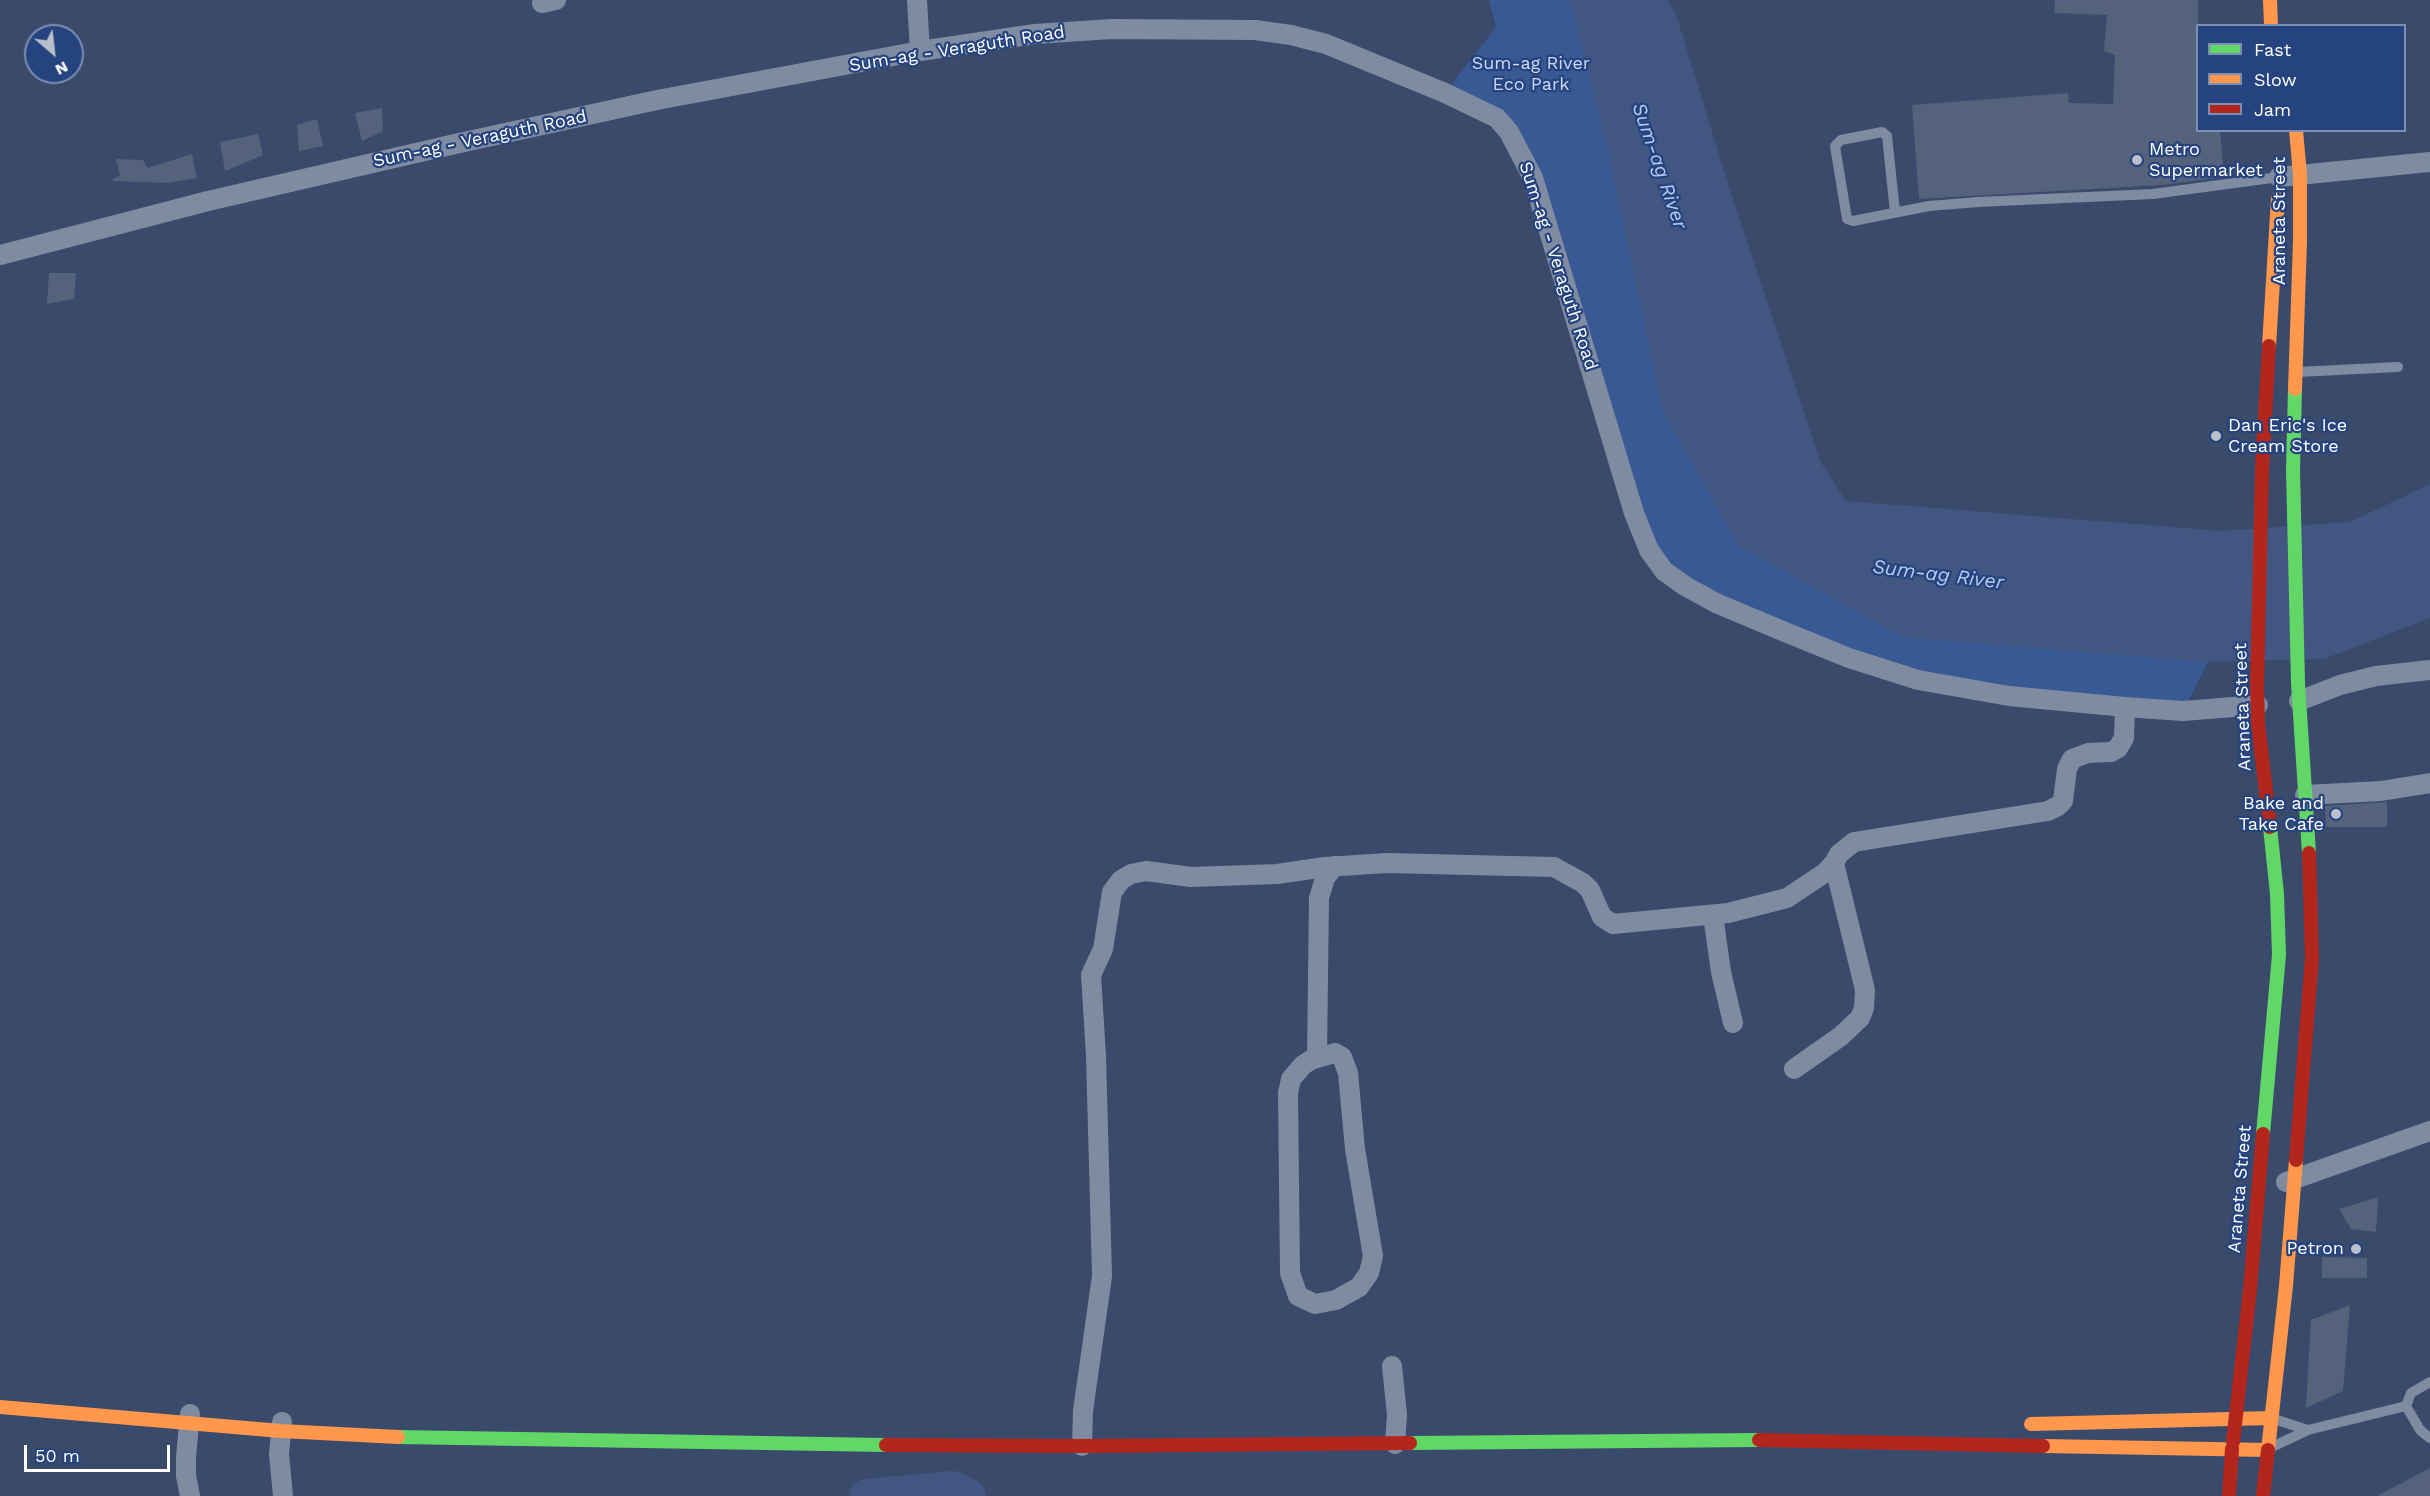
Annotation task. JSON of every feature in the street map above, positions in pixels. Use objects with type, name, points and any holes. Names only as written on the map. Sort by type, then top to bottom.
[{"type":"main road","points":[[2270,0],[2271,24]]},
{"type":"main road","name":"Araneta Street","points":[[2262,1496],[2286,1286],[2312,958],[2313,897],[2299,692],[2293,470],[2300,175],[2296,132]]},
{"type":"main road","name":"Araneta Street","points":[[2229,1496],[2250,1290],[2279,955],[2277,894],[2257,696],[2262,469],[2279,171]]},
{"type":"main road","points":[[0,1407],[190,1412],[282,1420],[398,1437],[730,1444],[1082,1435],[1750,1440],[2268,1450]]},
{"type":"main road","points":[[2022,1424],[2271,1418]]},
{"type":"main road","points":[[494,1425],[836,1430]]},
{"type":"main road","points":[[1278,1430],[1395,1437],[1668,1427]]},
{"type":"street","points":[[917,0],[920,51]]},
{"type":"street","name":"Sum-ag - Veraguth Road","points":[[0,255],[208,201],[455,144],[657,100],[920,51],[1046,33],[1112,29],[1255,30],[1291,35],[1326,45],[1445,93],[1497,118],[1515,141],[1533,178],[1634,513],[1649,550],[1664,571],[1685,586],[1716,603],[1849,658],[1918,680],[2009,696],[2183,711],[2257,696]]},
{"type":"street","points":[[2279,171],[2300,175],[2430,162]]},
{"type":"street","points":[[2299,692],[2376,676],[2430,670]]},
{"type":"street","points":[[1082,1435],[1102,1276],[1097,1080],[1091,975],[1103,949],[1112,892],[1121,879],[1146,871],[1199,877],[1277,874],[1334,866],[1387,863],[1554,867],[1583,883],[1590,890],[1602,917],[1613,924],[1728,913],[1787,898],[1826,872],[1839,854],[1854,842],[2048,811],[2058,806],[2063,801],[2067,769],[2072,759],[2088,753],[2111,752],[2118,748],[2124,738],[2125,707]]},
{"type":"street","points":[[2305,795],[2380,790],[2430,783]]},
{"type":"street","points":[[1794,1069],[1841,1036],[1860,1018],[1864,1008],[1865,990],[1834,863]]},
{"type":"street","points":[[1317,1057],[1319,898],[1325,878],[1334,866]]},
{"type":"street","points":[[1713,915],[1721,972],[1733,1023]]},
{"type":"street","points":[[1335,1053],[1342,1057],[1347,1066],[1355,1149],[1373,1256],[1369,1273],[1359,1287],[1336,1300],[1315,1304],[1298,1296],[1290,1273],[1288,1093],[1291,1079],[1303,1065],[1317,1057],[1335,1053]]},
{"type":"street","points":[[2258,1189],[2294,1180],[2430,1131]]},
{"type":"street","points":[[1392,1366],[1395,1437]]},
{"type":"street","points":[[190,1412],[186,1457],[186,1476],[190,1496]]},
{"type":"street","points":[[282,1420],[279,1454],[283,1496]]},
{"type":"lane","points":[[1895,212],[1887,136],[1882,132],[1841,140],[1835,146],[1847,219],[1853,221],[1929,206],[2153,194],[2279,171]]},
{"type":"lane","points":[[2295,372],[2398,367]]},
{"type":"lane","points":[[2406,1406],[2411,1394],[2430,1382]]},
{"type":"lane","points":[[2268,1450],[2308,1430],[2406,1406]]},
{"type":"lane","points":[[2406,1406],[2420,1430],[2430,1438]]},
{"type":"lane","points":[[2271,1418],[2308,1430]]},
{"type":"green space","name":"Sum-ag River Eco Park","points":[[1489,0],[1570,0],[1606,142],[1902,637],[2208,662],[2183,711],[1918,680],[1664,571],[1509,132],[1445,93],[1496,27]]},
{"type":"water","name":"Sum-ag River","points":[[1570,0],[1667,0],[1676,14],[1729,187],[1820,461],[1846,501],[2221,531],[2350,522],[2430,484],[2430,618],[2324,659],[2208,662],[1902,637],[1739,546],[1663,412],[1606,142]]},
{"type":"building","points":[[2055,0],[2198,0],[2196,132],[2220,132],[2224,177],[2162,185],[1919,199],[1912,105],[2068,93],[2069,103],[2113,104],[2115,55],[2104,51],[2107,15],[2054,13]]},
{"type":"building","points":[[382,108],[383,131],[362,141],[355,113]]},
{"type":"building","points":[[317,119],[323,146],[299,151],[297,125]]},
{"type":"building","points":[[258,134],[263,155],[225,171],[220,142]]},
{"type":"building","points":[[192,154],[197,178],[168,183],[113,181],[120,176],[116,159],[143,160],[148,168]]},
{"type":"building","points":[[49,273],[76,273],[74,299],[47,304]]},
{"type":"building","points":[[2387,802],[2387,827],[2326,827],[2325,806]]},
{"type":"building","points":[[2378,1197],[2376,1232],[2351,1229],[2339,1209]]},
{"type":"building","points":[[2322,1257],[2367,1258],[2367,1278],[2322,1278]]},
{"type":"building","points":[[2350,1305],[2343,1391],[2306,1408],[2311,1320]]},
{"type":"building","points":[[2430,1468],[2430,1496],[2377,1496]]},
{"type":"waterway","points":[[866,1496],[953,1488],[969,1496]]},
{"type":"traffic: fast","points":[[2295,389],[2293,470],[2298,683],[2309,853]]},
{"type":"traffic: fast","points":[[2263,1134],[2279,955],[2277,894],[2270,827]]},
{"type":"traffic: fast","points":[[398,1437],[886,1445]]},
{"type":"traffic: fast","points":[[1410,1443],[1759,1440]]},
{"type":"traffic: slow","points":[[2270,0],[2271,24]]},
{"type":"traffic: slow","points":[[2295,389],[2300,241],[2300,175],[2296,132]]},
{"type":"traffic: slow","points":[[2269,346],[2278,198]]},
{"type":"traffic: slow","points":[[2043,1446],[2268,1450],[2286,1286],[2296,1160]]},
{"type":"traffic: slow","points":[[0,1407],[281,1431],[398,1437]]},
{"type":"traffic: slow","points":[[2031,1424],[2271,1418]]},
{"type":"traffic: jam","points":[[2269,346],[2262,469],[2257,686],[2258,723],[2270,827]]},
{"type":"traffic: jam","points":[[2296,1160],[2312,958],[2309,853]]},
{"type":"traffic: jam","points":[[2233,1442],[2250,1290],[2263,1134]]},
{"type":"traffic: jam","points":[[1759,1440],[2043,1446]]},
{"type":"traffic: jam","points":[[886,1445],[1410,1443]]},
{"type":"traffic: jam","points":[[2229,1496],[2232,1449]]},
{"type":"traffic: jam","points":[[2263,1496],[2268,1450]]},
{"type":"place","name":"Metro Supermarket","points":[[2137,160]]},
{"type":"place","name":"Dan Eric's Ice Cream Store","points":[[2216,436]]},
{"type":"place","name":"Bake and Take Cafe","points":[[2336,814]]},
{"type":"place","name":"Petron","points":[[2356,1249]]}]
